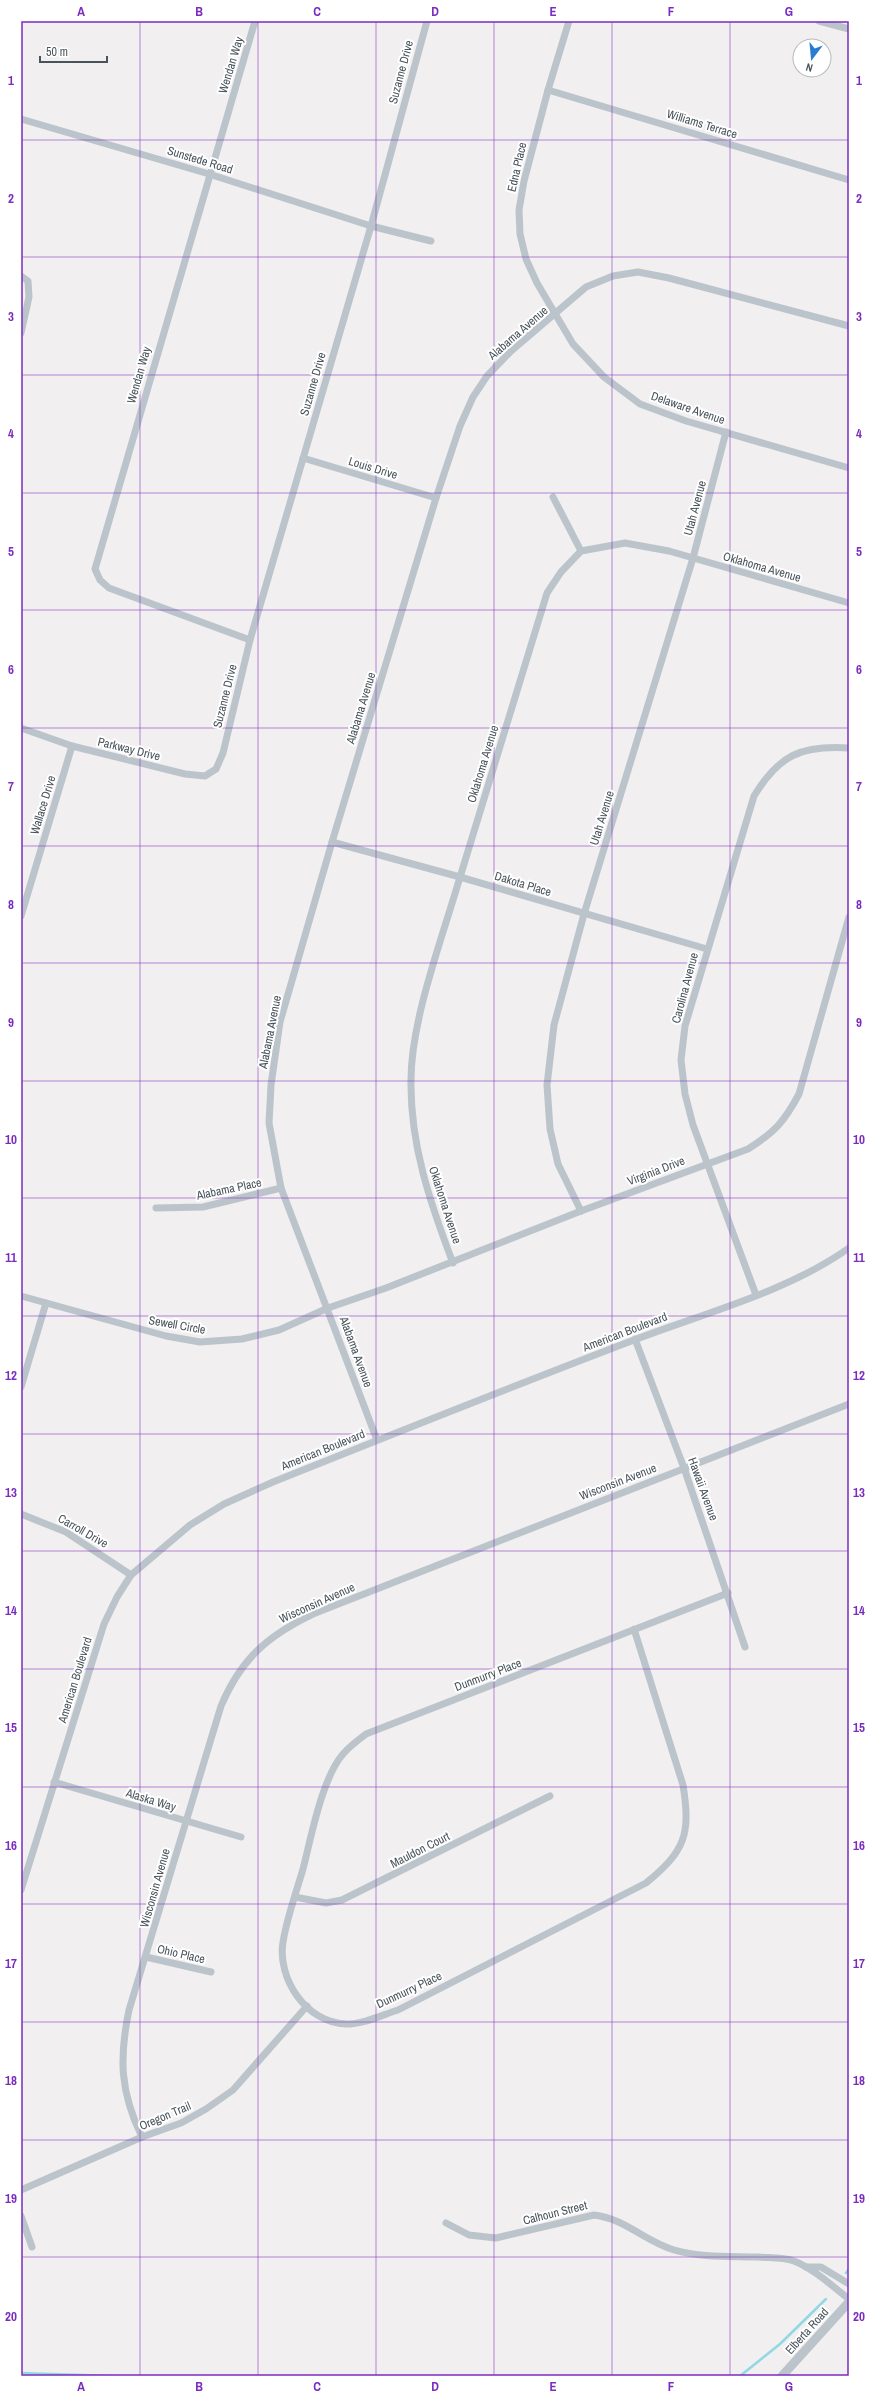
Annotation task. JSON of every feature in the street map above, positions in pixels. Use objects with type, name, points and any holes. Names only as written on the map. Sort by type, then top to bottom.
[{"type":"street","name":"Wendan Way","points":[[250,640],[109,588],[100,580],[95,569],[209,174],[255,21]]},
{"type":"street","name":"Suzanne Drive","points":[[223,753],[250,640],[371,226],[427,21]]},
{"type":"street","name":"Edna Place","points":[[556,314],[537,283],[526,259],[520,234],[520,210],[524,181],[548,90],[569,21]]},
{"type":"street","points":[[819,21],[849,29]]},
{"type":"street","name":"Williams Terrace","points":[[548,90],[849,180]]},
{"type":"street","name":"Sunstede Road","points":[[21,119],[209,174],[371,226],[431,241]]},
{"type":"street","name":"Alabama Avenue","points":[[376,1440],[328,1308],[303,1250],[282,1188],[269,1123],[271,1085],[280,1022],[332,842],[436,498],[460,426],[473,397],[487,376],[511,351],[586,287],[614,276],[638,272],[669,278],[849,326]]},
{"type":"street","points":[[21,276],[28,281],[29,297],[21,333]]},
{"type":"street","name":"Delaware Avenue","points":[[556,314],[573,344],[604,376],[640,404],[686,421],[849,468]]},
{"type":"street","name":"Utah Avenue","points":[[581,1211],[558,1164],[550,1129],[547,1085],[554,1025],[584,914],[693,558],[726,432]]},
{"type":"street","name":"Louis Drive","points":[[303,458],[436,498]]},
{"type":"street","points":[[553,497],[580,552]]},
{"type":"street","name":"Oklahoma Avenue","points":[[452,1263],[426,1192],[418,1154],[412,1111],[410,1079],[418,1025],[460,877],[546,593],[561,572],[580,552],[625,543],[644,545],[693,558],[849,603]]},
{"type":"street","name":"Parkway Drive","points":[[21,728],[72,746],[185,774],[205,776],[216,769],[223,753]]},
{"type":"street","name":"Wallace Drive","points":[[21,916],[72,746]]},
{"type":"street","name":"Carolina Avenue","points":[[756,1295],[708,1164],[685,1094],[681,1060],[685,1026],[754,796],[767,774],[792,755],[823,746],[849,748]]},
{"type":"street","name":"Dakota Place","points":[[332,842],[460,877],[707,949]]},
{"type":"street","name":"Virginia Drive","points":[[328,1308],[452,1263],[581,1211],[748,1149],[771,1135],[788,1114],[799,1094],[849,918]]},
{"type":"street","name":"Alabama Place","points":[[156,1208],[203,1207],[282,1188]]},
{"type":"street","name":"American Boulevard","points":[[21,1890],[104,1624],[130,1575],[190,1525],[224,1504],[376,1440],[635,1339],[756,1295],[806,1273],[849,1248]]},
{"type":"street","name":"Sewell Circle","points":[[21,1296],[166,1336],[200,1342],[242,1339],[279,1330],[328,1308]]},
{"type":"street","points":[[21,1387],[46,1303]]},
{"type":"street","name":"Hawaii Avenue","points":[[635,1339],[684,1468],[728,1593],[745,1647]]},
{"type":"street","name":"Wisconsin Avenue","points":[[142,2137],[126,2095],[121,2068],[123,2039],[185,1822],[221,1706],[232,1681],[261,1646],[285,1627],[353,1598],[849,1404]]},
{"type":"street","name":"Carroll Drive","points":[[21,1514],[66,1532],[130,1575]]},
{"type":"street","name":"Dunmurry Place","points":[[634,1629],[683,1785],[687,1811],[684,1834],[676,1855],[646,1883],[398,2010],[360,2023],[344,2024],[318,2016],[306,2006],[299,1999],[283,1970],[283,1943],[319,1810],[331,1775],[342,1755],[366,1734],[634,1629],[728,1593]]},
{"type":"street","name":"Alaska Way","points":[[54,1782],[185,1822],[241,1837]]},
{"type":"street","name":"Mauldon Court","points":[[295,1897],[326,1903],[342,1900],[550,1796]]},
{"type":"street","name":"Ohio Place","points":[[146,1957],[211,1972]]},
{"type":"street","name":"Oregon Trail","points":[[21,2190],[142,2137],[181,2123],[233,2090],[306,2006]]},
{"type":"street","name":"Calhoun Street","points":[[446,2223],[469,2235],[496,2238],[594,2215],[611,2217],[662,2246],[685,2253],[712,2256],[780,2258],[806,2267],[821,2267],[849,2284]]},
{"type":"street","points":[[21,2216],[32,2247]]},
{"type":"street","name":"Calhoun Street","points":[[806,2267],[849,2301]]},
{"type":"street","name":"Elberta Road","points":[[782,2376],[849,2301]]},
{"type":"waterway","points":[[846,2273],[849,2269]]},
{"type":"waterway","points":[[740,2376],[780,2344],[826,2299]]},
{"type":"waterway","points":[[21,2373],[113,2376]]}]
